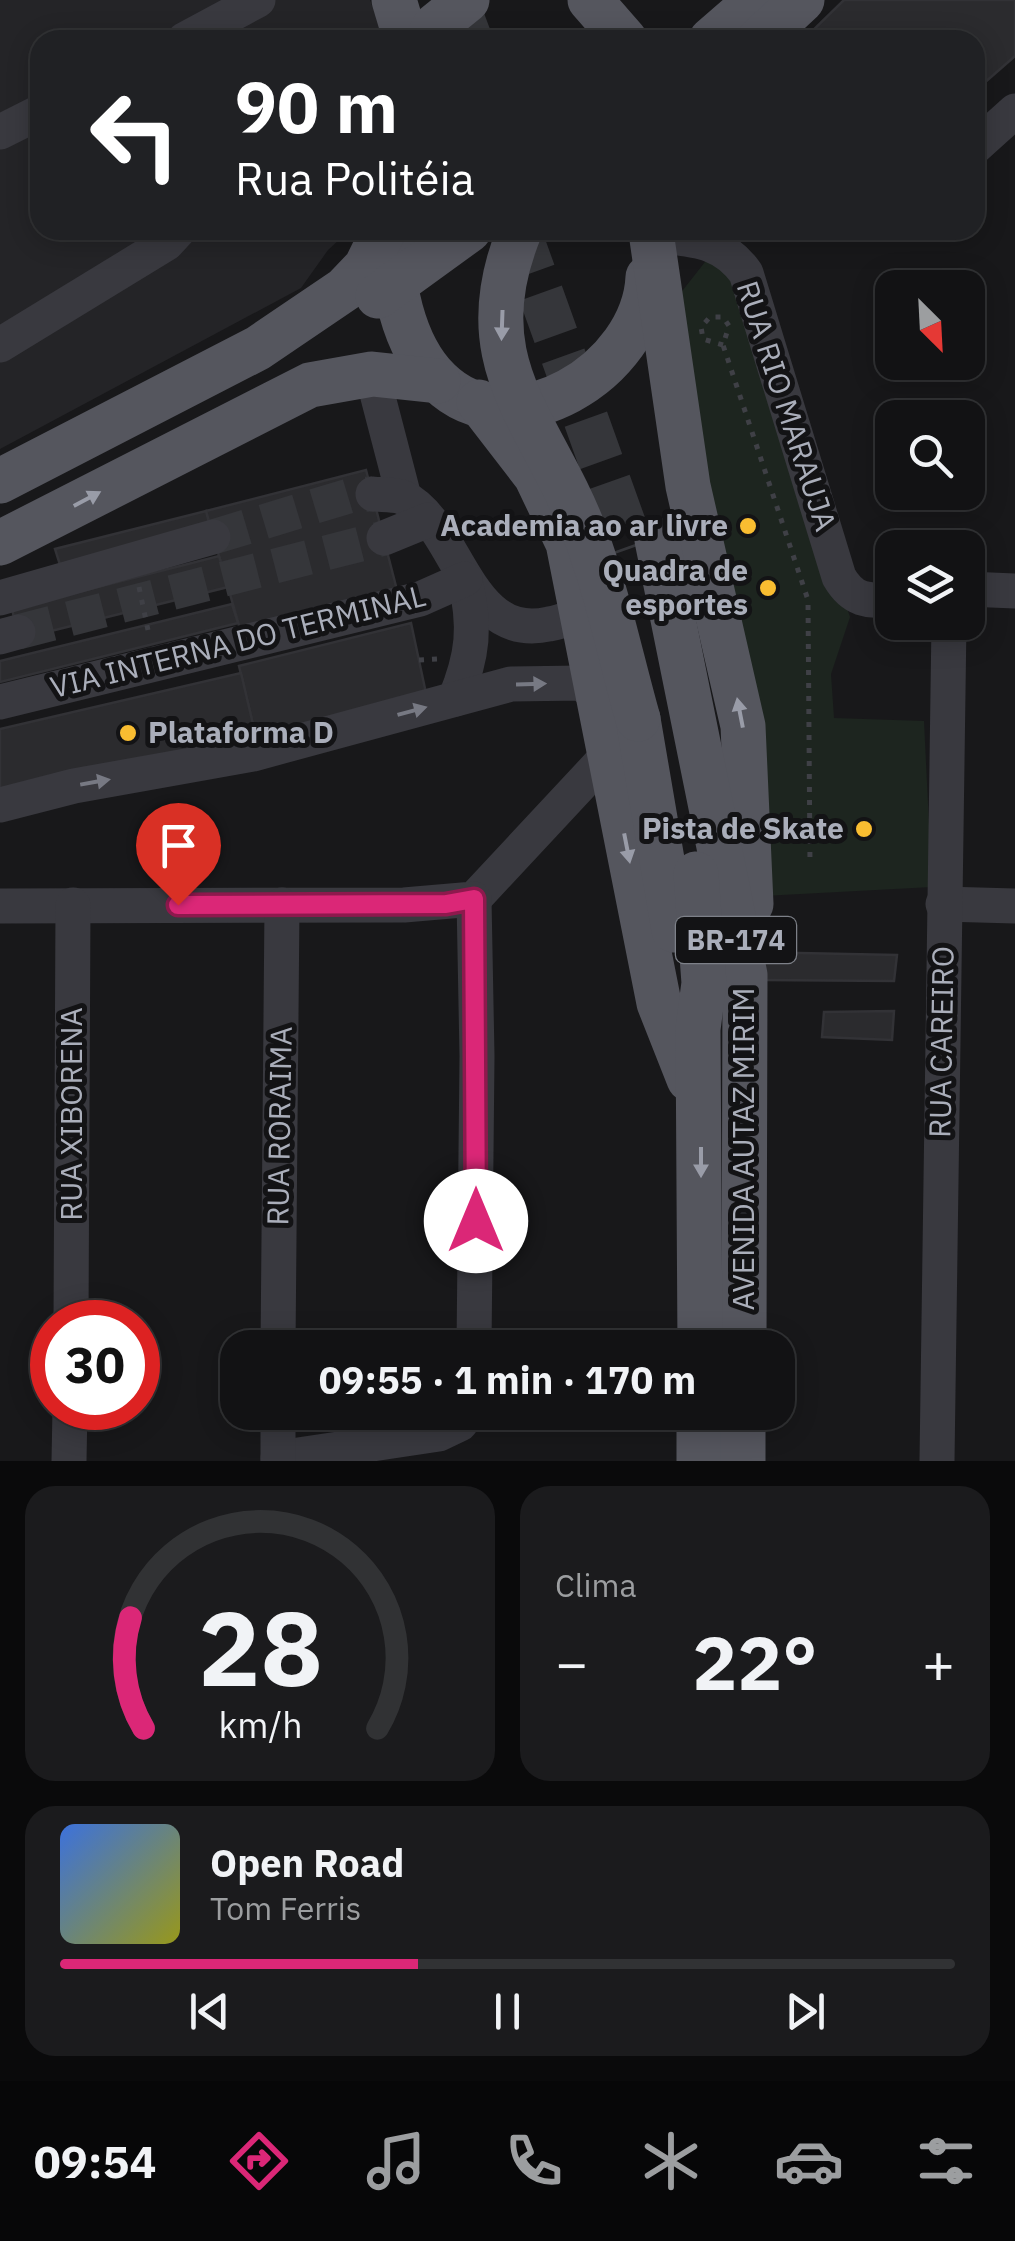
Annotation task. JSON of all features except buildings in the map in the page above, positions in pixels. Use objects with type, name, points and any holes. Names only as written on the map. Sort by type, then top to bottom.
[{"type":"main road","points":[[394,0],[403,30]]},
{"type":"main road","points":[[433,30],[467,0]]},
{"type":"main road","points":[[590,0],[616,30]]},
{"type":"main road","points":[[722,30],[757,0]]},
{"type":"main road","points":[[770,30],[802,0]]},
{"type":"main road","points":[[0,481],[258,348],[345,288],[372,259],[380,240]]},
{"type":"main road","points":[[391,240],[390,269],[412,342],[438,381]]},
{"type":"main road","points":[[0,506],[323,332],[455,240]]},
{"type":"main road","points":[[518,240],[503,301],[502,342],[511,386],[564,482],[587,539],[659,1003],[701,1104]]},
{"type":"main road","points":[[0,543],[260,406],[310,384],[372,374],[438,381],[479,402],[512,406],[543,402],[573,390],[599,373],[631,335],[648,294],[653,240]]},
{"type":"main road","points":[[654,240],[688,486],[743,726],[752,870],[745,976]]},
{"type":"main road","points":[[631,335],[688,486]]},
{"type":"main road","points":[[479,402],[536,476],[568,543],[698,1029]]},
{"type":"main road","name":"AVENIDA AUTAZ MIRIM","points":[[700,1330],[698,1029],[704,982],[691,840],[644,544],[745,976],[744,1330]]},
{"type":"main road","points":[[699,1461],[700,1430]]},
{"type":"main road","points":[[743,1430],[743,1461]]},
{"type":"street","points":[[202,30],[258,0]]},
{"type":"street","points":[[985,138],[1015,112]]},
{"type":"street","points":[[0,132],[30,117]]},
{"type":"street","points":[[0,345],[170,240]]},
{"type":"street","name":"RUA RIO MARAUJA","points":[[691,240],[714,243],[728,250],[746,273],[839,577],[847,591],[864,602],[875,601]]},
{"type":"street","name":"VIA INTERNA DO TERMINAL","points":[[0,702],[420,598],[465,579],[402,504],[372,374]]},
{"type":"street","points":[[384,538],[402,504]]},
{"type":"street","points":[[0,598],[213,537]]},
{"type":"street","points":[[455,699],[472,658],[474,617],[465,579]]},
{"type":"street","points":[[465,579],[482,602],[508,620],[536,627],[570,620],[582,606]]},
{"type":"street","points":[[985,590],[1015,591]]},
{"type":"street","name":"RUA CAREIRO","points":[[938,1461],[949,640]]},
{"type":"street","points":[[0,805],[74,786],[252,754],[511,684],[581,683],[617,724],[474,899],[446,904],[0,906]]},
{"type":"street","points":[[474,899],[478,1056],[474,1330]]},
{"type":"street","name":"RUA RORAIMA","points":[[278,1330],[282,904]]},
{"type":"street","points":[[944,904],[1015,906]]},
{"type":"street","name":"RUA XIBORENA","points":[[71,1300],[73,905]]},
{"type":"street","points":[[69,1461],[70,1430]]},
{"type":"street","points":[[278,1430],[278,1460],[447,1430]]},
{"type":"path","points":[[710,317],[727,320],[730,332],[722,345],[703,338],[700,326],[710,317]]},
{"type":"path","points":[[722,345],[808,600],[810,864]]},
{"type":"path","points":[[133,559],[156,664]]},
{"type":"shaded area","points":[[0,0],[370,0],[381,30],[30,30],[30,240],[339,240],[301,288],[0,449]]},
{"type":"shaded area","points":[[723,240],[850,617],[831,674],[834,718],[924,721],[932,887],[763,896],[672,304]]},
{"type":"tunnel","points":[[455,0],[466,30]]},
{"type":"tunnel","points":[[522,240],[632,548]]},
{"type":"tunnel","points":[[213,537],[352,495],[373,494]]},
{"type":"tunnel","points":[[18,632],[384,538]]},
{"type":"place","name":"Academia ao ar livre","points":[[748,526]]},
{"type":"place","name":"Quadra de esportes","points":[[768,588]]},
{"type":"place","name":"Plataforma D","points":[[128,733]]},
{"type":"place","name":"Pista de Skate","points":[[864,829]]},
{"type":"route","points":[[178,905],[446,904],[474,899],[478,1056],[476,1221]]}]
